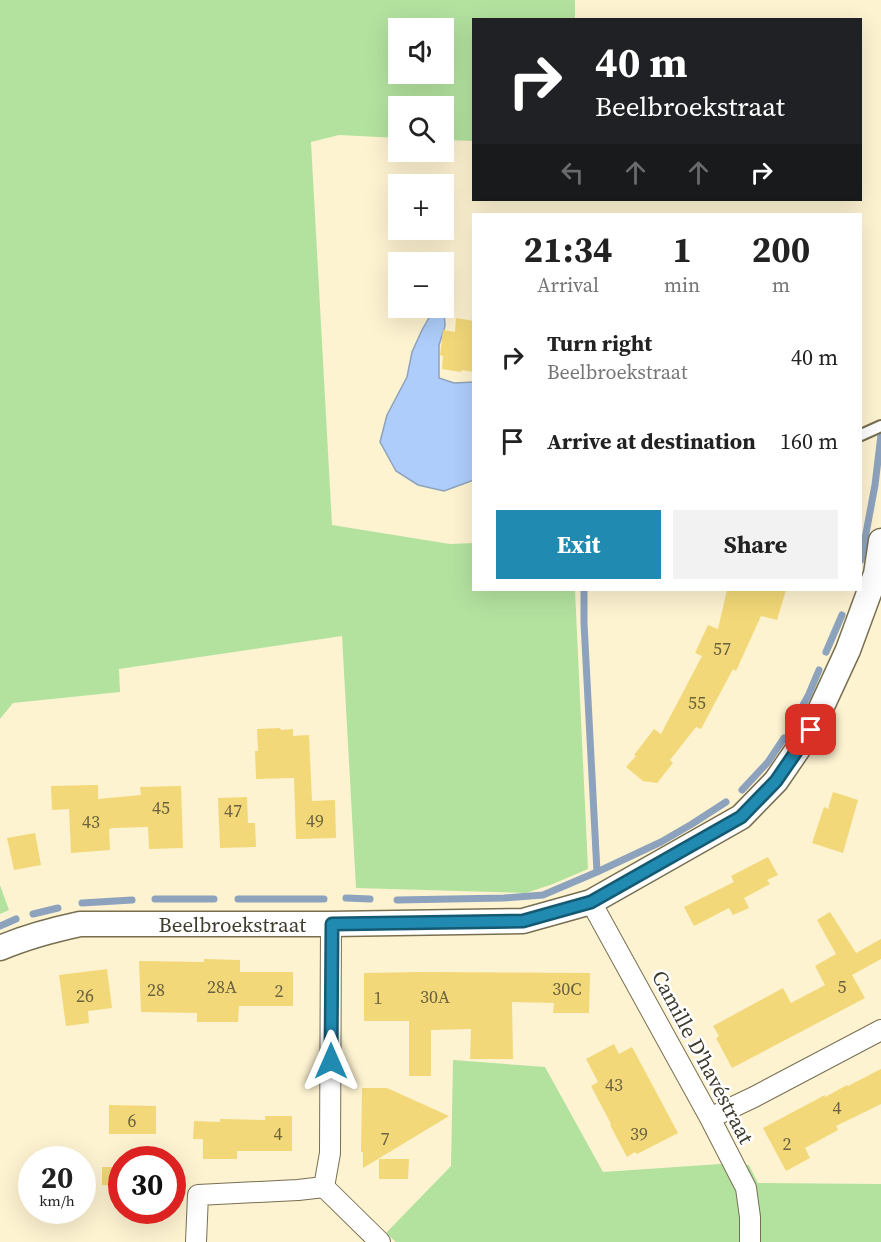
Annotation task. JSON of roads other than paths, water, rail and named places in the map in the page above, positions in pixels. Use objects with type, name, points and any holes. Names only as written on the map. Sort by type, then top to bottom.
[{"type":"street","name":"Beelbroekstraat","points":[[0,948],[53,929],[80,924],[523,921],[591,902],[741,817],[776,781],[811,730],[848,650],[876,574],[881,541]]},
{"type":"street","name":"Camille D'havéstraat","points":[[591,902],[746,1188],[750,1217],[750,1242]]},
{"type":"street","points":[[324,1187],[330,1153],[332,924]]},
{"type":"street","points":[[710,1119],[881,1030]]},
{"type":"street","points":[[196,1242],[198,1195],[324,1187]]},
{"type":"street","points":[[324,1187],[380,1242]]},
{"type":"lane","points":[[862,435],[881,426]]},
{"type":"water","points":[[429,318],[444,318],[445,326],[439,345],[439,378],[454,383],[472,382],[472,481],[444,491],[418,485],[396,471],[380,442],[387,415],[407,377],[412,352]]},
{"type":"waterway","points":[[862,555],[875,485],[881,435]]},
{"type":"waterway","points":[[397,900],[543,895],[597,872],[584,591]]},
{"type":"waterway","points":[[826,652],[842,615]]},
{"type":"waterway","points":[[794,721],[819,670]]},
{"type":"waterway","points":[[742,790],[768,762],[784,738]]},
{"type":"waterway","points":[[597,872],[661,842],[726,802]]},
{"type":"waterway","points":[[346,898],[370,899]]},
{"type":"waterway","points":[[155,899],[214,899]]},
{"type":"waterway","points":[[238,899],[324,899]]},
{"type":"waterway","points":[[82,903],[132,900]]},
{"type":"waterway","points":[[33,914],[58,908]]},
{"type":"waterway","points":[[0,926],[16,919]]}]
